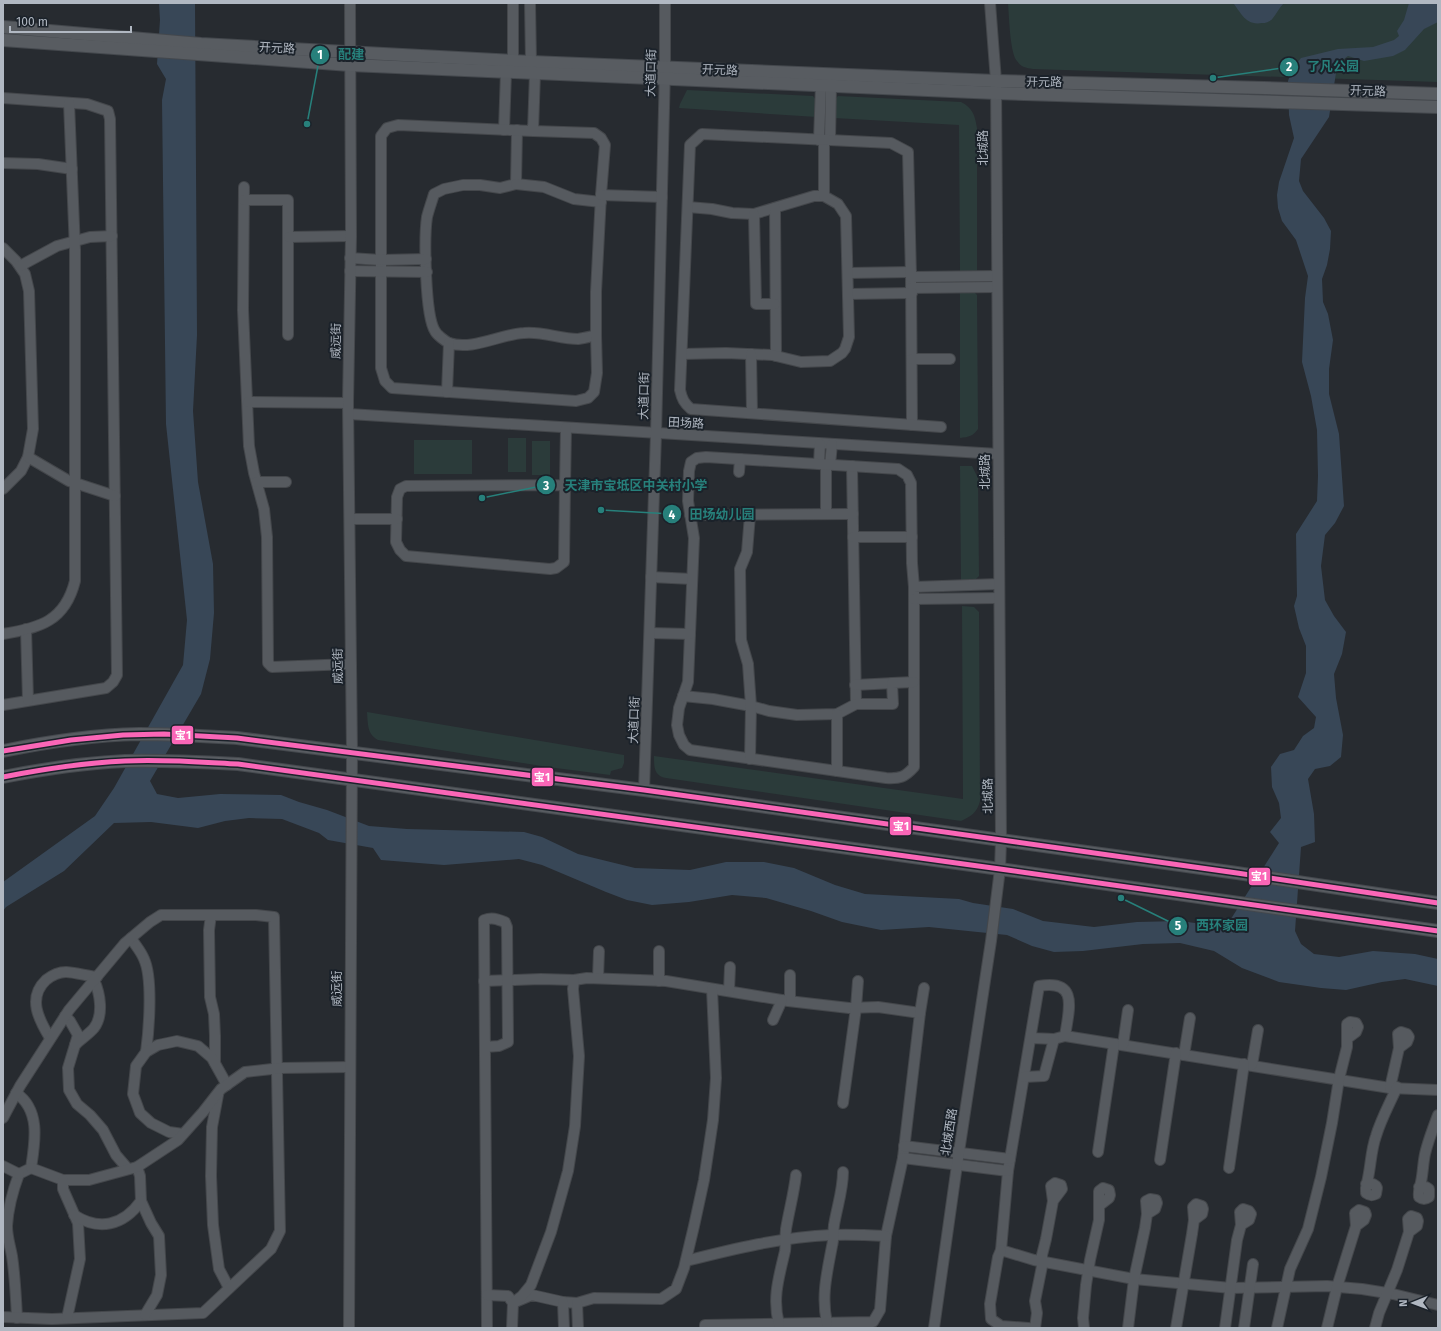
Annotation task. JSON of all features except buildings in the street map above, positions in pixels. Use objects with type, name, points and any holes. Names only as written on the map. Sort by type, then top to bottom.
[{"type":"main road","name":"开元路","points":[[3,27],[151,45],[350,65],[506,72],[533,67],[996,87],[1281,102],[1438,107]]},
{"type":"main road","name":"开元路","points":[[3,40],[151,45]]},
{"type":"main road","name":"开元路","points":[[201,50],[351,52],[513,61],[533,67]]},
{"type":"main road","name":"开元路","points":[[665,73],[826,86],[1282,88],[1438,94]]},
{"type":"main road","points":[[3,751],[67,741],[138,734],[191,735],[260,741],[644,790],[1237,873],[1438,903]]},
{"type":"main road","points":[[3,777],[59,768],[125,762],[176,761],[238,764],[1000,868],[1438,931]]},
{"type":"street","name":"威远街","points":[[349,1328],[352,753],[348,403],[351,236],[350,3]]},
{"type":"street","points":[[513,3],[513,61]]},
{"type":"street","points":[[530,3],[533,67],[533,130]]},
{"type":"street","name":"大道口街","points":[[644,790],[656,434],[665,73],[665,3]]},
{"type":"street","name":"北城路","points":[[990,3],[996,87],[1001,841],[1000,868],[991,940]]},
{"type":"street","points":[[504,130],[506,72]]},
{"type":"street","points":[[824,196],[826,86]]},
{"type":"street","points":[[3,98],[87,104],[108,111],[110,119],[117,675],[113,682],[106,688],[3,705]]},
{"type":"street","points":[[3,634],[40,625],[53,618],[65,606],[72,593],[75,581],[74,242],[69,103]]},
{"type":"street","points":[[398,125],[517,130],[594,133],[601,138],[605,145],[601,198],[596,335],[597,373],[594,392],[588,398],[576,401],[392,388],[385,381],[381,368],[381,136],[387,128],[398,125]]},
{"type":"street","points":[[516,184],[517,130]]},
{"type":"street","points":[[912,425],[911,274],[908,152],[891,143],[702,134],[690,145],[680,390],[686,405],[691,409],[752,414],[941,427]]},
{"type":"street","points":[[3,163],[38,164],[72,169]]},
{"type":"street","points":[[596,335],[576,339],[524,333],[475,344],[449,342],[435,332],[430,318],[426,259],[427,217],[434,194],[444,189],[463,185],[480,185],[500,188],[516,184],[544,187],[574,199],[662,197]]},
{"type":"street","points":[[244,187],[244,310],[249,446],[264,509],[267,537],[268,663],[272,667],[351,664]]},
{"type":"street","points":[[682,354],[751,354],[776,356],[801,362],[830,361],[842,353],[845,349],[848,337],[846,216],[838,204],[824,196],[814,196],[754,214],[732,213],[688,206]]},
{"type":"street","points":[[244,200],[288,200],[288,335]]},
{"type":"street","points":[[775,208],[776,356]]},
{"type":"street","points":[[754,214],[756,304],[775,304]]},
{"type":"street","points":[[20,266],[57,246],[90,237],[112,236]]},
{"type":"street","points":[[289,237],[351,236]]},
{"type":"street","points":[[3,248],[20,266],[25,274],[29,291],[33,429],[28,457],[21,471],[3,489]]},
{"type":"street","points":[[350,258],[381,260],[426,259]]},
{"type":"street","points":[[350,271],[427,272]]},
{"type":"street","points":[[848,273],[997,276]]},
{"type":"street","points":[[848,294],[997,287]]},
{"type":"street","points":[[448,392],[449,342]]},
{"type":"street","points":[[751,354],[752,414]]},
{"type":"street","points":[[912,359],[950,359]]},
{"type":"street","points":[[248,402],[348,403]]},
{"type":"street","name":"田场路","points":[[349,414],[998,454]]},
{"type":"street","points":[[565,485],[406,486],[400,489],[397,497],[396,542],[400,550],[406,556],[550,569],[556,568],[564,562],[566,428]]},
{"type":"street","points":[[820,444],[825,464],[826,514]]},
{"type":"street","points":[[825,464],[832,444]]},
{"type":"street","points":[[28,457],[75,483],[115,496]]},
{"type":"street","points":[[706,457],[825,464],[898,469],[907,475],[911,482],[914,587],[914,767],[907,774],[897,779],[690,750],[684,745],[679,735],[677,725],[679,708],[688,682],[694,538],[688,501],[689,471],[691,462],[697,458],[706,457]]},
{"type":"street","points":[[739,472],[740,459]]},
{"type":"street","points":[[852,466],[856,704]]},
{"type":"street","points":[[257,482],[286,482]]},
{"type":"street","points":[[690,515],[853,514]]},
{"type":"street","points":[[750,515],[747,552],[740,569],[741,640],[748,664],[751,706],[750,759]]},
{"type":"street","points":[[350,519],[396,519]]},
{"type":"street","points":[[853,538],[912,537]]},
{"type":"street","points":[[652,577],[692,579]]},
{"type":"street","points":[[914,587],[999,584]]},
{"type":"street","points":[[914,599],[999,598]]},
{"type":"street","points":[[26,629],[28,700]]},
{"type":"street","points":[[650,633],[690,634]]},
{"type":"street","points":[[855,685],[914,682]]},
{"type":"street","points":[[683,696],[713,699],[769,711],[797,715],[837,714],[856,704],[892,704],[892,683],[894,683]]},
{"type":"street","points":[[836,771],[837,714]]},
{"type":"street","points":[[211,915],[209,930],[210,991],[215,1036],[214,1063]]},
{"type":"street","points":[[3,1118],[16,1093],[65,1016],[124,943],[150,922],[161,916],[256,915],[274,917],[280,1231],[271,1249],[203,1313],[67,1318],[52,1323],[17,1318],[3,1318]]},
{"type":"street","points":[[485,1047],[499,1046],[508,1042],[507,927],[505,922],[496,918],[484,920],[487,1328]]},
{"type":"street","points":[[131,938],[144,959],[148,973],[149,1023],[146,1052]]},
{"type":"street","name":"北城西路","points":[[934,1328],[991,940]]},
{"type":"street","points":[[598,978],[599,951]]},
{"type":"street","points":[[659,951],[659,981]]},
{"type":"street","points":[[729,991],[730,967]]},
{"type":"street","points":[[50,1038],[40,1022],[37,1012],[36,998],[41,986],[51,976],[66,972],[95,978]]},
{"type":"street","points":[[773,1020],[786,1000],[790,975]]},
{"type":"street","points":[[76,1045],[95,1027],[100,1014],[98,989],[95,978]]},
{"type":"street","points":[[484,981],[541,979],[574,980],[587,978],[659,981],[786,1000],[856,1008],[878,1007],[920,1013]]},
{"type":"street","points":[[513,1303],[522,1296],[531,1285],[551,1232],[568,1171],[575,1126],[579,1056],[573,989],[574,980]]},
{"type":"street","points":[[843,1103],[856,1008],[858,981]]},
{"type":"street","points":[[1029,1328],[1001,1326],[991,1319],[990,1304],[998,1257],[1002,1250],[1008,1171],[1039,986],[1049,984],[1062,987],[1068,994],[1068,1012],[1065,1036]]},
{"type":"street","points":[[705,1328],[705,1325],[873,1322],[880,1310],[886,1236],[903,1158],[924,988]]},
{"type":"street","points":[[513,1303],[532,1295],[563,1302],[578,1303],[594,1298],[661,1299],[676,1289],[686,1261],[704,1180],[713,1120],[716,1078],[712,989]]},
{"type":"street","points":[[1098,1152],[1118,1044],[1128,1010]]},
{"type":"street","points":[[65,1016],[70,1021],[78,1035],[68,1068],[69,1090],[77,1104],[90,1115],[103,1130],[116,1155],[140,1176],[141,1201],[159,1236],[160,1275],[157,1296],[145,1315]]},
{"type":"street","points":[[1160,1160],[1180,1054],[1190,1018]]},
{"type":"street","points":[[1229,1168],[1248,1065],[1258,1030]]},
{"type":"street","points":[[1030,1038],[1054,1039],[1065,1036],[1394,1088],[1438,1090]]},
{"type":"street","points":[[1277,1328],[1290,1269],[1308,1229],[1321,1177],[1332,1124],[1339,1079],[1348,1047],[1348,1038]]},
{"type":"street","points":[[1024,1077],[1044,1076],[1054,1039]]},
{"type":"street","points":[[183,1134],[169,1132],[151,1123],[140,1113],[133,1094],[136,1066],[146,1052],[158,1045],[177,1041],[198,1046],[212,1058],[227,1085]]},
{"type":"street","points":[[1366,1184],[1376,1135],[1394,1088],[1399,1048]]},
{"type":"street","points":[[17,1318],[15,1280],[7,1225],[13,1190],[18,1174],[31,1168],[63,1180],[89,1180],[132,1168],[178,1140],[219,1092],[245,1072],[277,1068],[350,1067]]},
{"type":"street","points":[[219,1092],[212,1127],[211,1176],[213,1225],[219,1269],[229,1288]]},
{"type":"street","points":[[16,1093],[22,1097],[32,1113],[35,1126],[31,1168]]},
{"type":"street","points":[[1419,1188],[1429,1138],[1438,1116]]},
{"type":"street","points":[[904,1146],[1010,1159]]},
{"type":"street","points":[[903,1158],[1008,1171]]},
{"type":"street","points":[[3,1166],[18,1174]]},
{"type":"street","points":[[827,1323],[824,1311],[824,1291],[834,1235],[834,1224],[841,1194],[843,1172]]},
{"type":"street","points":[[779,1324],[776,1311],[776,1289],[786,1240],[786,1231],[796,1175]]},
{"type":"street","points":[[63,1180],[63,1190],[78,1224],[80,1258],[67,1318]]},
{"type":"street","points":[[74,1215],[84,1222],[113,1224],[124,1218],[141,1201]]},
{"type":"street","points":[[1035,1328],[1037,1312],[1035,1301],[1053,1201]]},
{"type":"street","points":[[1084,1328],[1084,1306],[1090,1260],[1099,1220],[1100,1205]]},
{"type":"street","points":[[1128,1328],[1134,1278],[1147,1214]]},
{"type":"street","points":[[1176,1328],[1194,1220]]},
{"type":"street","points":[[1226,1328],[1237,1240],[1241,1225]]},
{"type":"street","points":[[1327,1328],[1337,1287],[1356,1226]]},
{"type":"street","points":[[1375,1328],[1379,1313],[1397,1270],[1409,1232]]},
{"type":"street","points":[[686,1261],[740,1248],[786,1240],[834,1235],[886,1236]]},
{"type":"street","points":[[1002,1250],[1041,1262],[1134,1278],[1231,1288],[1287,1286],[1362,1289],[1387,1293],[1438,1305]]},
{"type":"street","points":[[1244,1328],[1253,1264]]},
{"type":"street","points":[[487,1295],[508,1296],[513,1303],[512,1328]]},
{"type":"street","points":[[563,1302],[564,1328]]},
{"type":"street","points":[[578,1303],[578,1328]]},
{"type":"shaded area","points":[[1008,3],[1438,3],[1438,82],[1030,69],[1020,65],[1013,51],[1009,25]]},
{"type":"shaded area","points":[[687,90],[813,96],[816,100],[817,117],[679,108]]},
{"type":"shaded area","points":[[838,96],[961,102],[971,110],[977,128],[977,271],[960,271],[959,125],[834,118],[835,99]]},
{"type":"shaded area","points":[[960,291],[974,292],[977,295],[978,429],[970,436],[960,438]]},
{"type":"shaded area","points":[[508,438],[526,438],[526,472],[508,472]]},
{"type":"shaded area","points":[[414,440],[472,440],[472,474],[414,474]]},
{"type":"shaded area","points":[[532,441],[550,441],[550,475],[532,475]]},
{"type":"shaded area","points":[[960,466],[972,466],[978,478],[979,576],[975,580],[961,581]]},
{"type":"shaded area","points":[[962,606],[974,607],[979,612],[980,801],[973,814],[961,821],[666,778],[657,773],[654,756],[963,799]]},
{"type":"shaded area","points":[[367,712],[624,755],[624,763],[622,768],[611,771],[610,775],[548,767],[378,740],[374,738],[370,732]]},
{"type":"water","points":[[159,3],[195,3],[197,335],[193,411],[198,482],[213,564],[214,613],[210,659],[201,694],[150,781],[157,794],[178,798],[220,794],[281,795],[369,826],[407,829],[524,832],[542,837],[578,854],[635,868],[690,870],[726,862],[764,862],[794,868],[835,885],[865,894],[959,899],[973,903],[1013,909],[1043,921],[1094,927],[1137,922],[1180,921],[1217,926],[1229,922],[1279,843],[1270,832],[1281,818],[1279,803],[1272,787],[1271,767],[1280,754],[1294,750],[1303,736],[1314,728],[1316,717],[1298,697],[1306,673],[1306,646],[1299,628],[1294,606],[1297,596],[1296,534],[1317,501],[1318,476],[1317,430],[1311,396],[1302,362],[1305,298],[1308,276],[1296,240],[1282,221],[1278,208],[1277,195],[1279,182],[1294,138],[1289,115],[1288,81],[1292,69],[1301,58],[1338,49],[1373,47],[1394,40],[1399,36],[1397,31],[1404,20],[1409,3],[1438,3],[1438,22],[1424,29],[1405,50],[1393,56],[1364,61],[1348,56],[1344,59],[1336,73],[1329,117],[1301,159],[1299,181],[1303,191],[1324,218],[1331,231],[1327,265],[1322,279],[1323,302],[1328,314],[1333,340],[1329,369],[1329,394],[1339,434],[1344,506],[1335,523],[1325,535],[1321,566],[1325,600],[1334,616],[1346,632],[1342,654],[1334,674],[1336,698],[1343,735],[1341,757],[1330,766],[1315,769],[1308,779],[1314,814],[1315,842],[1301,847],[1295,931],[1301,944],[1314,954],[1339,957],[1373,951],[1415,954],[1438,959],[1438,986],[1405,979],[1382,982],[1346,990],[1321,988],[1279,982],[1242,968],[1214,951],[1180,943],[1143,944],[1083,951],[1054,952],[1032,946],[1007,935],[929,927],[881,930],[842,922],[766,898],[732,895],[689,902],[652,905],[627,900],[542,865],[519,859],[444,865],[381,860],[373,848],[328,840],[319,833],[282,819],[249,818],[225,821],[198,828],[151,822],[114,823],[64,871],[6,907],[3,911],[3,882],[95,816],[114,788],[183,665],[187,620],[166,424],[162,100],[166,79],[157,64],[160,20]]},
{"type":"water","points":[[1233,3],[1284,3],[1271,20],[1265,23],[1256,23],[1244,18]]},
{"type":"transit line","name":"宝1","points":[[3,751],[71,740],[123,735],[164,734],[237,738],[644,790],[1237,873],[1438,903]]},
{"type":"transit line","name":"宝1","points":[[3,777],[33,771],[94,763],[139,760],[238,764],[1438,931]]},
{"type":"place","name":"了凡公园","points":[[1213,78]]},
{"type":"place","name":"配建","points":[[307,124]]},
{"type":"place","name":"天津市宝坻区中关村小学","points":[[482,498]]},
{"type":"place","name":"田场幼儿园","points":[[601,510]]},
{"type":"place","name":"西环家园","points":[[1121,898]]}]
